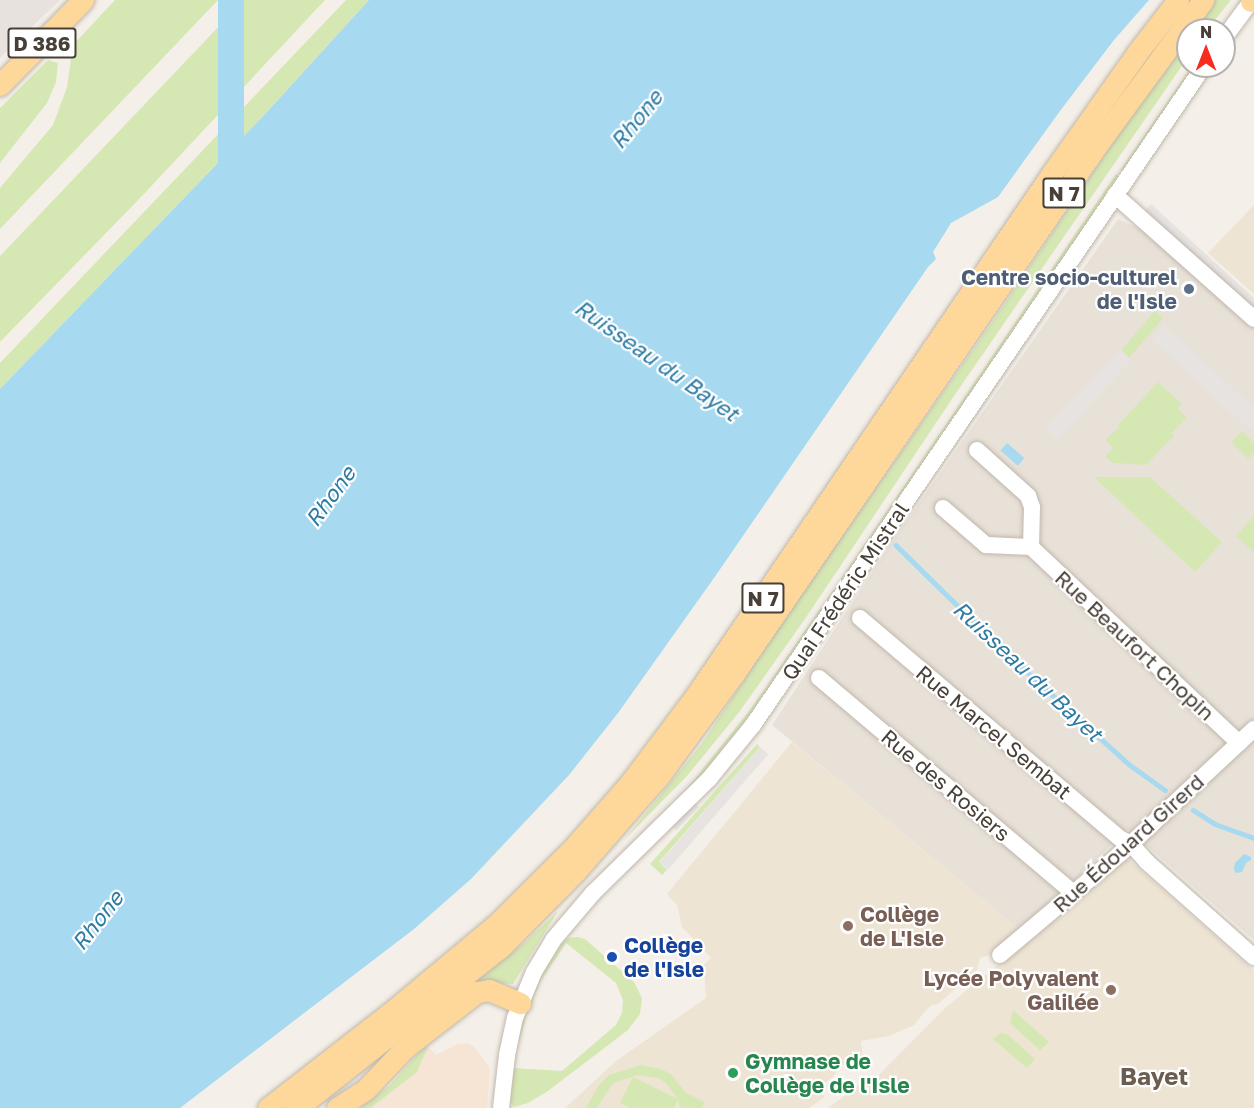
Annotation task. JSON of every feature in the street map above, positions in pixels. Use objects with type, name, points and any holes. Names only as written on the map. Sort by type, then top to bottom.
[{"type":"main road","name":"D 386","points":[[0,86],[83,0]]},
{"type":"main road","name":"N 7","points":[[268,1108],[390,1013],[497,924],[569,852],[631,782],[697,694],[1062,159],[1178,0]]},
{"type":"main road","name":"N 7","points":[[297,1108],[501,946],[576,871],[659,776],[735,672],[1098,145],[1203,0]]},
{"type":"main road","points":[[337,1108],[364,1090],[406,1047],[477,992],[489,990],[520,1003]]},
{"type":"street","points":[[1252,0],[1254,7]]},
{"type":"street","points":[[1236,22],[1252,0]]},
{"type":"street","name":"Quai Frédéric Mistral","points":[[501,1108],[510,1039],[520,1003],[541,958],[569,920],[709,779],[759,717],[1196,78]]},
{"type":"street","points":[[1115,195],[1254,319]]},
{"type":"street","points":[[943,507],[986,545],[1031,547],[1032,507],[1028,496],[977,450]]},
{"type":"street","name":"Rue Beaufort Chopin","points":[[1031,547],[1239,743]]},
{"type":"street","name":"Rue Marcel Sembat","points":[[860,618],[1121,839],[1130,843],[1147,862],[1254,957]]},
{"type":"street","name":"Rue des Rosiers","points":[[819,678],[1072,892]]},
{"type":"street","name":"Rue Édouard Girerd","points":[[1000,955],[1130,843],[1254,729]]},
{"type":"shaded area","points":[[0,0],[60,0],[0,58]]},
{"type":"shaded area","points":[[1151,204],[1254,298],[1254,313],[1143,213]]},
{"type":"shaded area","points":[[1254,205],[1254,294],[1208,253]]},
{"type":"shaded area","points":[[1118,219],[1153,235],[1254,326],[1254,940],[1128,829],[1021,931],[772,725],[894,539]]},
{"type":"shaded area","points":[[1164,325],[1254,408],[1254,433],[1151,339]]},
{"type":"shaded area","points":[[1120,349],[1132,360],[1057,440],[1046,429]]},
{"type":"shaded area","name":"Collège de L'Isle","points":[[792,742],[1021,931],[993,954],[980,958],[977,970],[938,1004],[930,1006],[914,1025],[889,1036],[861,1041],[863,1063],[842,1065],[833,1077],[816,1089],[825,1097],[809,1108],[565,1108],[616,1061],[706,998],[704,965],[711,958],[682,927],[677,905],[667,894]]},
{"type":"shaded area","points":[[760,747],[768,754],[668,870],[660,862]]},
{"type":"shaded area","points":[[695,803],[699,807],[676,831],[672,826]]},
{"type":"shaded area","name":"Lycée Polyvalent Galilée","points":[[1127,858],[1254,971],[1254,1108],[828,1108],[865,1081],[874,1080],[944,1009]]},
{"type":"shaded area","points":[[467,1043],[474,1047],[490,1068],[487,1108],[371,1108],[417,1072],[428,1047],[436,1055],[457,1044]]},
{"type":"green space","points":[[115,0],[218,0],[0,229],[0,188],[53,125],[67,87],[73,45]]},
{"type":"green space","points":[[244,0],[325,0],[143,195],[0,342],[0,256]]},
{"type":"green space","points":[[346,0],[369,0],[267,112],[0,389],[0,363]]},
{"type":"green space","points":[[1209,0],[1231,0],[1217,18],[1196,18]]},
{"type":"green space","points":[[1176,49],[1176,74],[956,393],[805,619],[740,711],[687,776],[624,840],[700,746],[790,611],[997,315]]},
{"type":"green space","points":[[48,60],[58,63],[56,82],[47,103],[0,163],[0,108]]},
{"type":"green space","points":[[1184,78],[1187,78],[1124,170],[1121,169]]},
{"type":"green space","points":[[1116,174],[1120,177],[840,585],[838,583]]},
{"type":"green space","points":[[1155,311],[1163,318],[1129,357],[1121,350]]},
{"type":"green space","points":[[1158,382],[1182,404],[1178,409],[1187,417],[1172,433],[1174,436],[1146,465],[1113,463],[1105,457],[1113,448],[1105,440],[1120,427],[1118,425]]},
{"type":"green space","points":[[1242,431],[1254,443],[1254,453],[1248,459],[1231,442]]},
{"type":"green space","points":[[1094,477],[1150,477],[1222,542],[1195,572]]},
{"type":"green space","points":[[1254,516],[1254,553],[1236,536]]},
{"type":"green space","points":[[833,590],[835,591],[758,704],[712,764],[676,802],[750,710]]},
{"type":"green space","points":[[757,744],[760,747],[659,862],[667,870],[662,875],[650,864]]},
{"type":"green space","points":[[558,911],[513,984],[497,983],[443,1006],[523,944]]},
{"type":"green space","points":[[568,938],[585,939],[634,982],[642,998],[640,1014],[628,1030],[548,1091],[528,1103],[514,1107],[509,1101],[513,1068],[562,1071],[616,1025],[622,1013],[623,1000],[616,983],[566,943],[540,982],[519,1042],[517,1041],[522,1019],[545,969],[562,943]]},
{"type":"green space","points":[[1013,1010],[1049,1042],[1040,1050],[1010,1023]]},
{"type":"green space","points":[[1001,1033],[1007,1034],[1035,1059],[1027,1068],[993,1039]]},
{"type":"green space","points":[[428,1047],[417,1072],[371,1108],[360,1108],[390,1085],[422,1049]]},
{"type":"green space","points":[[641,1065],[661,1069],[671,1074],[686,1093],[705,1102],[702,1108],[680,1108],[678,1100],[674,1108],[631,1108],[620,1103],[633,1077],[678,1099],[666,1083],[658,1078],[638,1075],[613,1083],[597,1108],[586,1108],[599,1085],[609,1075]]},
{"type":"water","points":[[218,0],[244,0],[244,316],[218,316]]},
{"type":"water","name":"Rhone","points":[[369,0],[1149,0],[1114,40],[998,197],[951,223],[933,252],[936,259],[928,267],[618,713],[569,775],[471,879],[414,929],[180,1108],[0,1108],[0,389],[267,112]]},
{"type":"water","points":[[1007,443],[1024,458],[1018,466],[1000,451]]},
{"type":"water","points":[[1244,854],[1251,857],[1251,860],[1246,863],[1242,872],[1236,873],[1235,863]]},
{"type":"waterway","name":"Ruisseau du Bayet","points":[[896,545],[1006,653],[1130,765],[1165,790]]},
{"type":"waterway","name":"Ruisseau du Bayet","points":[[1193,810],[1215,824],[1254,838]]},
{"type":"place","name":"Centre socio-culturel de l'Isle","points":[[1189,289]]},
{"type":"place","name":"Collège de L'Isle","points":[[848,926]]},
{"type":"place","name":"Collège de l'Isle","points":[[612,957]]},
{"type":"place","name":"Lycée Polyvalent Galilée","points":[[1111,990]]},
{"type":"place","name":"Gymnase de Collège de l'Isle","points":[[733,1073]]},
{"type":"district","name":"Bayet","points":[[1154,1076]]}]
